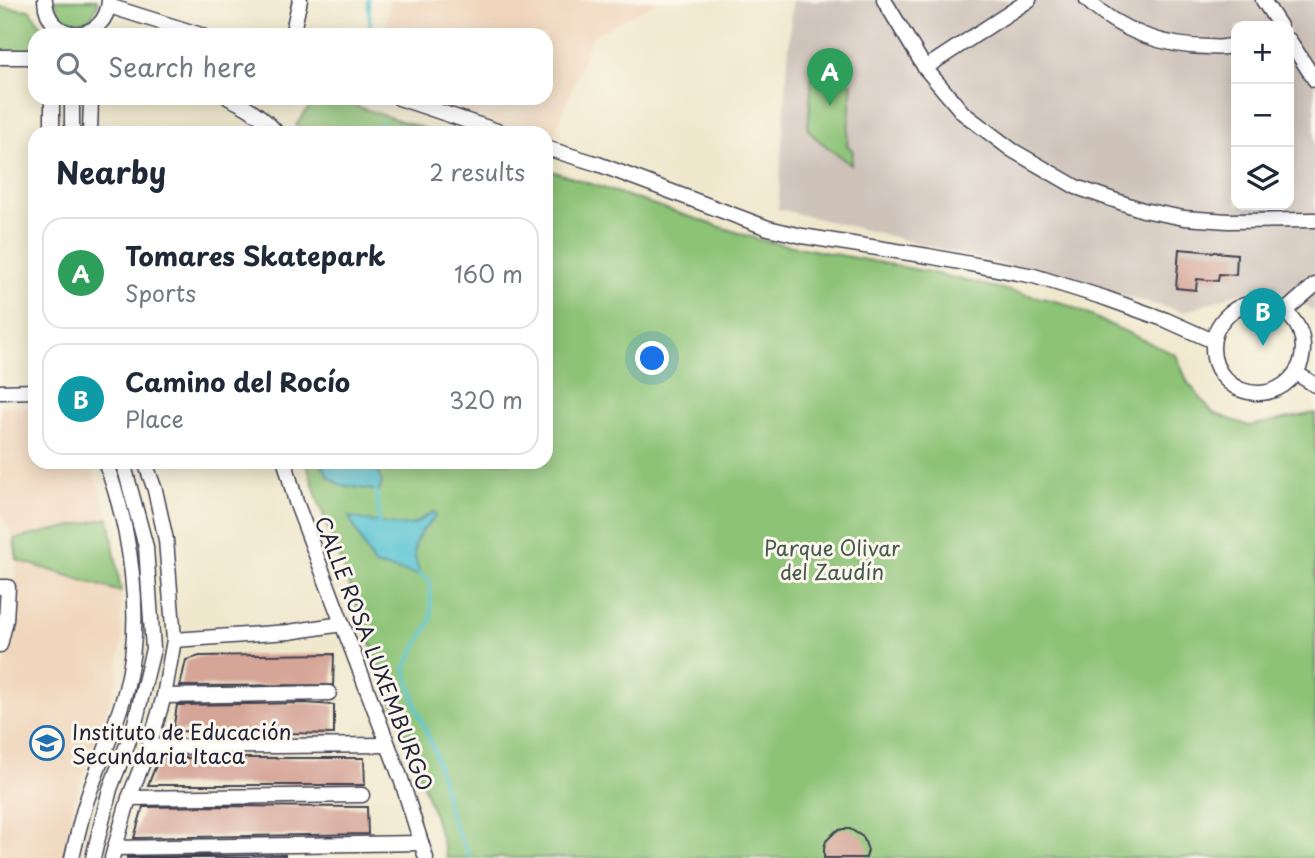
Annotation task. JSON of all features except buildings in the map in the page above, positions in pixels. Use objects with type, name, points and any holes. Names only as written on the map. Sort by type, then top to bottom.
[{"type":"street","points":[[45,0],[45,10],[54,28]]},
{"type":"street","points":[[294,28],[300,0]]},
{"type":"street","points":[[884,0],[925,68],[963,113],[1012,150],[1076,187],[1143,210],[1184,218],[1311,223]]},
{"type":"street","points":[[925,68],[1029,0]]},
{"type":"street","points":[[1087,0],[1100,12],[1130,30],[1167,42],[1195,47],[1231,47]]},
{"type":"street","points":[[1263,0],[1274,21]]},
{"type":"street","points":[[98,28],[106,16],[109,3],[181,28]]},
{"type":"street","points":[[1294,48],[1315,80]]},
{"type":"street","points":[[0,57],[28,57]]},
{"type":"street","points":[[52,105],[52,126]]},
{"type":"street","points":[[72,105],[72,126]]},
{"type":"street","points":[[90,126],[91,105]]},
{"type":"street","points":[[242,105],[271,126]]},
{"type":"street","points":[[420,105],[482,126]]},
{"type":"street","points":[[553,150],[598,164],[768,228],[1034,276],[1166,320],[1213,341]]},
{"type":"street","points":[[1284,311],[1315,285]]},
{"type":"street","points":[[1260,302],[1284,311],[1300,332],[1303,346],[1302,360],[1296,373],[1275,390],[1262,393],[1248,392],[1225,379],[1217,368],[1213,355],[1213,341],[1224,318],[1234,309],[1260,302]]},
{"type":"street","points":[[1300,332],[1315,338]]},
{"type":"street","points":[[1296,373],[1315,385]]},
{"type":"street","points":[[0,392],[28,391]]},
{"type":"street","points":[[72,858],[85,807],[126,689],[134,639],[130,555],[107,469]]},
{"type":"street","points":[[93,858],[110,789],[134,727],[153,649],[146,547],[125,469]]},
{"type":"street","points":[[148,469],[166,540],[174,640],[164,696],[149,747],[129,798],[114,853],[421,843]]},
{"type":"street","name":"CALLE ROSA LUXEMBURGO","points":[[287,469],[296,502],[401,779],[426,858]]},
{"type":"street","points":[[0,587],[8,587],[6,620],[0,646]]},
{"type":"street","points":[[174,640],[289,632],[342,624]]},
{"type":"street","points":[[164,696],[329,693]]},
{"type":"street","points":[[149,747],[388,745]]},
{"type":"street","points":[[129,798],[362,795]]},
{"type":"shaded area","points":[[390,0],[659,0],[592,36],[553,138],[553,126],[481,126],[420,105],[553,105],[553,28],[387,28]]},
{"type":"shaded area","points":[[792,0],[1315,0],[1315,311],[1268,283],[1184,312],[778,209]]},
{"type":"shaded area","points":[[0,406],[28,408],[28,469],[92,469],[109,518],[14,539],[0,511]]},
{"type":"shaded area","name":"Instituto de Educación Secundaria Itaca","points":[[17,560],[121,592],[122,639],[116,685],[74,800],[62,858],[0,858],[0,685],[13,634]]},
{"type":"green space","points":[[55,0],[97,0],[98,4],[90,19],[74,23],[60,15]]},
{"type":"green space","points":[[0,7],[30,10],[43,28],[28,28],[28,51],[0,51]]},
{"type":"green space","points":[[812,76],[852,83],[847,145],[853,151],[851,165],[808,129]]},
{"type":"green space","points":[[311,105],[353,105],[416,126],[296,126]]},
{"type":"green space","name":"Parque Olivar del Zaudín","points":[[553,171],[760,240],[924,271],[1063,303],[1176,355],[1188,383],[1213,413],[1249,426],[1315,413],[1315,858],[447,858],[433,812],[308,469],[553,469]]},
{"type":"green space","points":[[109,518],[121,592],[17,560],[14,539]]},
{"type":"water","points":[[324,469],[377,469],[382,483],[379,491],[341,485],[329,477]]},
{"type":"water","points":[[434,512],[436,515],[415,544],[420,575],[374,565],[349,517],[410,525]]},
{"type":"waterway","points":[[368,0],[370,28]]},
{"type":"waterway","points":[[381,122],[382,126]]},
{"type":"waterway","points":[[376,489],[381,526]]},
{"type":"waterway","points":[[418,573],[430,581],[431,620],[405,668],[417,709],[435,753],[451,818],[470,858]]},
{"type":"place","name":"Tomares Skatepark","points":[[830,106]]},
{"type":"place","name":"Camino del Rocío","points":[[1263,346]]},
{"type":"place","name":"Instituto de Educación Secundaria Itaca","points":[[47,743]]}]
